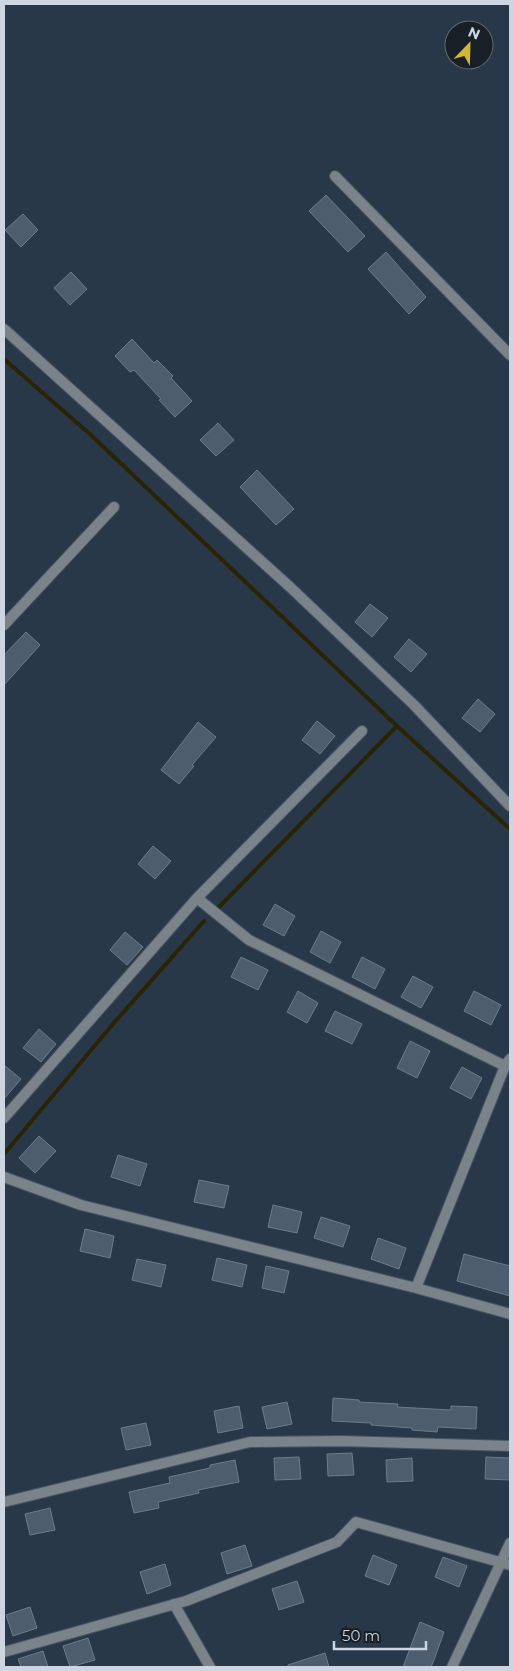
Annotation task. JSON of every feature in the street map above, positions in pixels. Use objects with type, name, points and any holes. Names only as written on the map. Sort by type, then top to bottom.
[{"type":"street","points":[[335,176],[510,355]]},
{"type":"street","points":[[4,328],[290,587],[414,705],[510,806]]},
{"type":"street","points":[[4,625],[114,507]]},
{"type":"street","points":[[4,1118],[197,898],[362,731]]},
{"type":"street","points":[[197,898],[249,940],[507,1063],[416,1288]]},
{"type":"street","points":[[4,1177],[81,1205],[416,1288],[510,1314]]},
{"type":"street","points":[[4,1502],[250,1442],[342,1441],[510,1446]]},
{"type":"street","points":[[4,1652],[174,1604],[337,1542],[356,1522],[506,1563]]},
{"type":"street","points":[[452,1667],[506,1563],[510,1543]]},
{"type":"street","points":[[174,1604],[210,1667]]},
{"type":"building","points":[[326,195],[365,236],[348,252],[309,211]]},
{"type":"building","points":[[23,214],[38,230],[21,247],[5,230]]},
{"type":"building","points":[[386,252],[426,297],[409,314],[368,269]]},
{"type":"building","points":[[71,272],[87,289],[70,305],[54,288]]},
{"type":"building","points":[[132,339],[154,363],[157,360],[173,376],[171,378],[192,401],[175,417],[134,370],[130,372],[115,356]]},
{"type":"building","points":[[218,423],[234,440],[216,456],[200,440]]},
{"type":"building","points":[[257,470],[294,509],[276,525],[240,487]]},
{"type":"building","points":[[370,604],[388,618],[372,637],[355,622]]},
{"type":"building","points":[[26,632],[40,645],[4,685],[4,655]]},
{"type":"building","points":[[409,639],[427,654],[411,672],[394,657]]},
{"type":"building","points":[[478,699],[495,714],[480,732],[462,718]]},
{"type":"building","points":[[317,721],[335,736],[320,754],[302,740]]},
{"type":"building","points":[[198,722],[216,737],[192,765],[194,766],[179,784],[161,770]]},
{"type":"building","points":[[153,846],[171,861],[155,879],[138,864]]},
{"type":"building","points":[[275,904],[295,916],[284,936],[263,925]]},
{"type":"building","points":[[321,931],[341,942],[330,963],[310,952]]},
{"type":"building","points":[[125,932],[143,947],[127,965],[110,950]]},
{"type":"building","points":[[241,957],[268,970],[258,990],[231,977]]},
{"type":"building","points":[[362,957],[385,969],[375,989],[352,977]]},
{"type":"building","points":[[413,976],[433,987],[421,1008],[401,997]]},
{"type":"building","points":[[298,991],[318,1003],[307,1023],[287,1012]]},
{"type":"building","points":[[474,991],[501,1005],[491,1025],[464,1011]]},
{"type":"building","points":[[335,1011],[362,1024],[352,1044],[325,1031]]},
{"type":"building","points":[[39,1029],[56,1044],[41,1062],[23,1048]]},
{"type":"building","points":[[410,1041],[430,1051],[417,1078],[397,1068]]},
{"type":"building","points":[[4,1065],[21,1079],[4,1099]]},
{"type":"building","points":[[462,1067],[482,1078],[471,1099],[450,1088]]},
{"type":"building","points":[[39,1136],[56,1151],[35,1173],[19,1158]]},
{"type":"building","points":[[118,1155],[147,1164],[140,1186],[111,1177]]},
{"type":"building","points":[[199,1180],[229,1186],[224,1208],[194,1202]]},
{"type":"building","points":[[273,1205],[302,1212],[297,1233],[268,1227]]},
{"type":"building","points":[[321,1217],[350,1226],[343,1247],[314,1238]]},
{"type":"building","points":[[85,1229],[114,1236],[110,1258],[80,1251]]},
{"type":"building","points":[[378,1238],[406,1248],[399,1269],[371,1259]]},
{"type":"building","points":[[464,1254],[510,1266],[510,1296],[457,1281]]},
{"type":"building","points":[[217,1258],[247,1265],[242,1287],[212,1280]]},
{"type":"building","points":[[137,1259],[166,1265],[161,1287],[132,1280]]},
{"type":"building","points":[[266,1266],[289,1271],[284,1293],[262,1288]]},
{"type":"building","points":[[333,1398],[359,1400],[359,1402],[398,1404],[397,1407],[451,1410],[451,1406],[477,1407],[476,1429],[438,1427],[437,1432],[371,1425],[371,1423],[332,1421]]},
{"type":"building","points":[[287,1402],[292,1424],[267,1429],[262,1407]]},
{"type":"building","points":[[239,1406],[243,1428],[218,1433],[214,1411]]},
{"type":"building","points":[[146,1423],[151,1445],[126,1450],[121,1428]]},
{"type":"building","points":[[352,1453],[354,1475],[328,1476],[327,1454]]},
{"type":"building","points":[[299,1457],[301,1479],[275,1480],[274,1458]]},
{"type":"building","points":[[486,1457],[510,1458],[510,1480],[485,1479]]},
{"type":"building","points":[[412,1458],[413,1481],[387,1482],[386,1460]]},
{"type":"building","points":[[235,1460],[239,1482],[198,1490],[199,1493],[158,1502],[159,1508],[134,1513],[129,1492],[170,1483],[169,1477],[210,1468],[210,1465]]},
{"type":"building","points":[[50,1508],[55,1530],[30,1535],[25,1514]]},
{"type":"building","points":[[245,1545],[252,1566],[227,1574],[221,1553]]},
{"type":"building","points":[[373,1555],[397,1565],[389,1585],[365,1576]]},
{"type":"building","points":[[443,1557],[467,1566],[459,1587],[435,1577]]},
{"type":"building","points":[[165,1564],[171,1585],[147,1594],[140,1572]]},
{"type":"building","points":[[297,1581],[304,1602],[279,1610],[272,1589]]},
{"type":"building","points":[[30,1607],[37,1628],[13,1636],[6,1615]]},
{"type":"building","points":[[420,1622],[444,1632],[434,1660],[431,1667],[403,1667]]},
{"type":"building","points":[[88,1638],[95,1660],[70,1667],[63,1646]]},
{"type":"building","points":[[43,1651],[48,1667],[21,1667],[18,1659]]},
{"type":"building","points":[[325,1653],[329,1667],[288,1667],[288,1665]]},
{"type":"waterway","points":[[4,359],[92,436],[397,726],[510,829]]},
{"type":"waterway","points":[[219,907],[397,726]]},
{"type":"waterway","points":[[4,1154],[113,1024],[204,921]]}]
